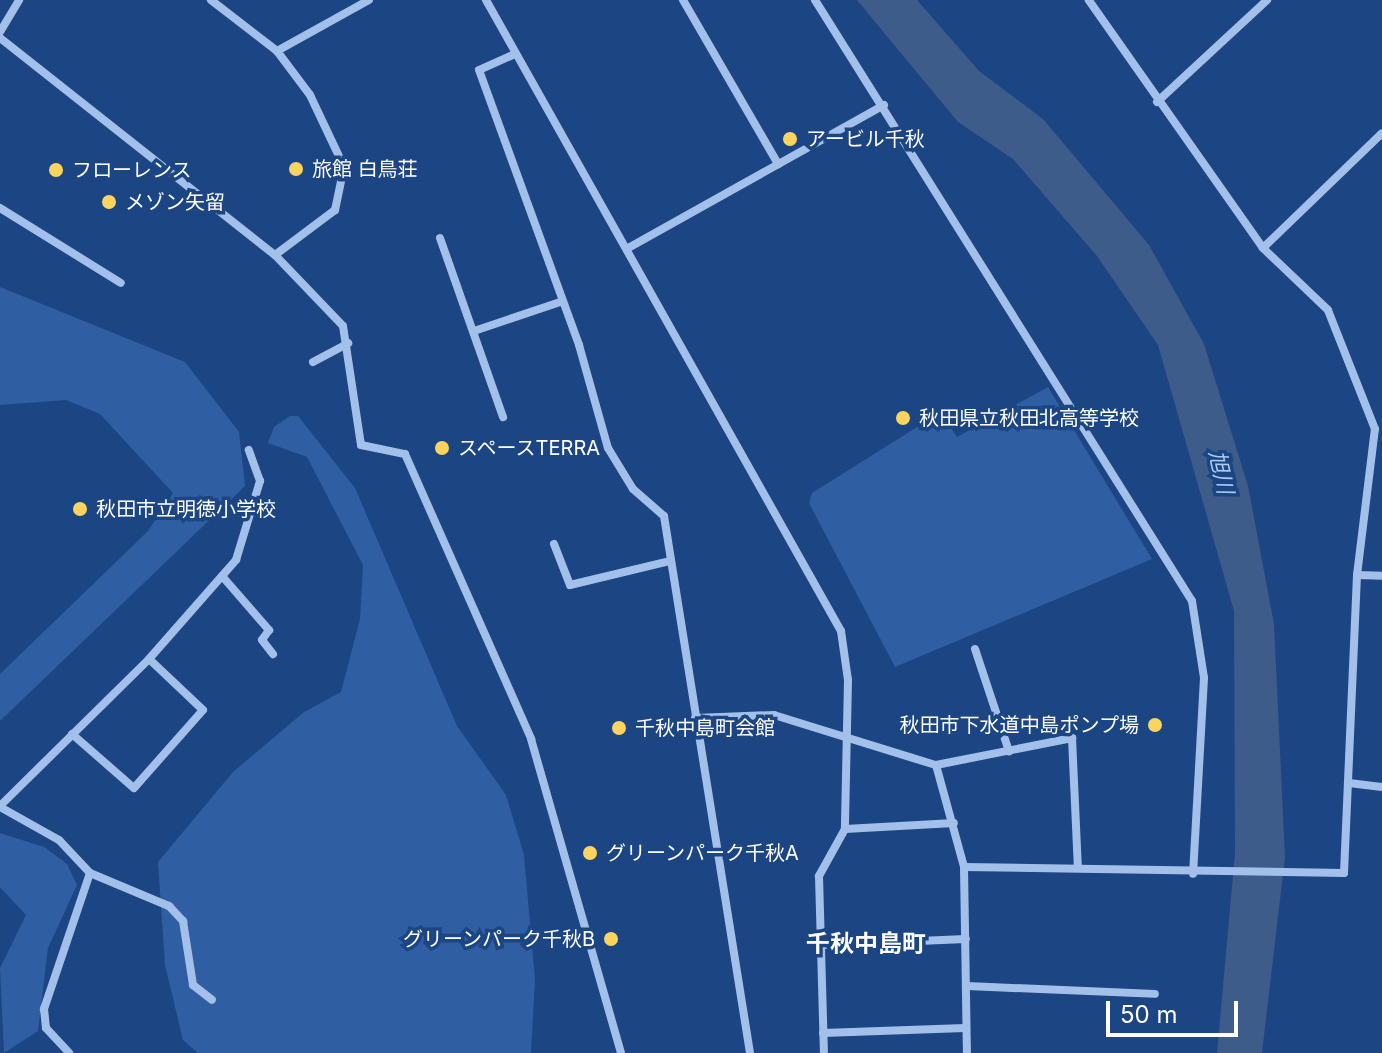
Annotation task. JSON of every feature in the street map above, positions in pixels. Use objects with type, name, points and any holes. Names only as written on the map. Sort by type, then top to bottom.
[{"type":"street","points":[[0,32],[19,0]]},
{"type":"street","points":[[211,0],[277,51],[336,144],[344,185],[335,210],[275,255]]},
{"type":"street","points":[[277,51],[369,0]]},
{"type":"street","points":[[486,0],[630,247],[841,631],[847,740],[845,829],[819,876],[824,1053]]},
{"type":"street","points":[[683,0],[778,164]]},
{"type":"street","points":[[815,0],[884,105],[1192,601],[1204,678],[1193,874]]},
{"type":"street","points":[[964,867],[1319,877],[1344,873],[1357,575],[1378,480],[1375,429],[1328,310],[1263,248],[1157,102],[1089,0]]},
{"type":"street","points":[[1157,102],[1267,0]]},
{"type":"street","points":[[0,38],[275,255],[324,302],[348,343],[361,445],[405,454],[531,739],[621,1053]]},
{"type":"street","points":[[515,54],[479,70],[608,448],[633,489],[664,516],[666,562],[750,1053]]},
{"type":"street","points":[[630,247],[884,105]]},
{"type":"street","points":[[1263,248],[1382,133]]},
{"type":"street","points":[[0,208],[121,283]]},
{"type":"street","points":[[440,238],[503,417]]},
{"type":"street","points":[[474,331],[560,302]]},
{"type":"street","points":[[313,362],[348,343]]},
{"type":"street","points":[[212,1000],[193,985],[183,921],[169,906],[90,873],[59,840],[0,806],[149,659],[236,560],[260,481],[249,450]]},
{"type":"street","points":[[554,544],[570,585],[666,562]]},
{"type":"street","points":[[1357,575],[1382,576]]},
{"type":"street","points":[[222,576],[269,630],[262,640],[273,654]]},
{"type":"street","points":[[975,649],[1009,751]]},
{"type":"street","points":[[72,734],[134,788],[203,710],[149,659]]},
{"type":"street","points":[[695,718],[774,715],[936,765],[1072,738],[1078,868]]},
{"type":"street","points":[[936,765],[964,867],[967,1053]]},
{"type":"street","points":[[1349,783],[1382,787]]},
{"type":"street","points":[[845,829],[954,823]]},
{"type":"street","points":[[69,1053],[46,1028],[44,1009],[90,873]]},
{"type":"street","points":[[823,945],[966,939]]},
{"type":"street","points":[[967,986],[1155,994]]},
{"type":"street","points":[[823,1033],[965,1028]]},
{"type":"shaded area","points":[[0,287],[185,362],[239,432],[245,486],[0,721],[0,674],[148,531],[173,493],[100,414],[66,400],[0,405]]},
{"type":"shaded area","points":[[1048,387],[1152,559],[895,667],[809,503],[812,493],[941,412],[957,437]]},
{"type":"shaded area","points":[[290,416],[298,416],[355,488],[457,726],[506,795],[524,855],[535,980],[531,1053],[198,1053],[183,1040],[165,965],[158,862],[233,772],[304,712],[341,692],[360,619],[363,565],[307,457],[268,443],[274,427]]},
{"type":"shaded area","points":[[0,833],[44,847],[67,864],[77,885],[48,948],[38,1031],[4,1053],[0,968],[26,915],[0,887]]},
{"type":"water","name":"旭川","points":[[857,0],[917,0],[979,71],[1043,119],[1149,245],[1204,344],[1248,486],[1274,624],[1285,857],[1262,1053],[1217,1053],[1235,853],[1234,611],[1158,345],[1097,256],[1013,159],[958,122]]},
{"type":"place","name":"アービル千秋","points":[[790,139]]},
{"type":"place","name":"旅館 白鳥荘","points":[[296,169]]},
{"type":"place","name":"フローレンス","points":[[56,170]]},
{"type":"place","name":"メゾン矢留","points":[[109,202]]},
{"type":"place","name":"秋田県立秋田北高等学校","points":[[903,418]]},
{"type":"place","name":"スペースTERRA","points":[[442,448]]},
{"type":"place","name":"秋田市立明徳小学校","points":[[80,509]]},
{"type":"place","name":"秋田市下水道中島ポンプ場","points":[[1155,725]]},
{"type":"place","name":"千秋中島町会館","points":[[619,728]]},
{"type":"place","name":"グリーンパーク千秋A","points":[[590,853]]},
{"type":"place","name":"グリーンパーク千秋B","points":[[611,939]]},
{"type":"district","name":"千秋中島町","points":[[866,944]]}]
